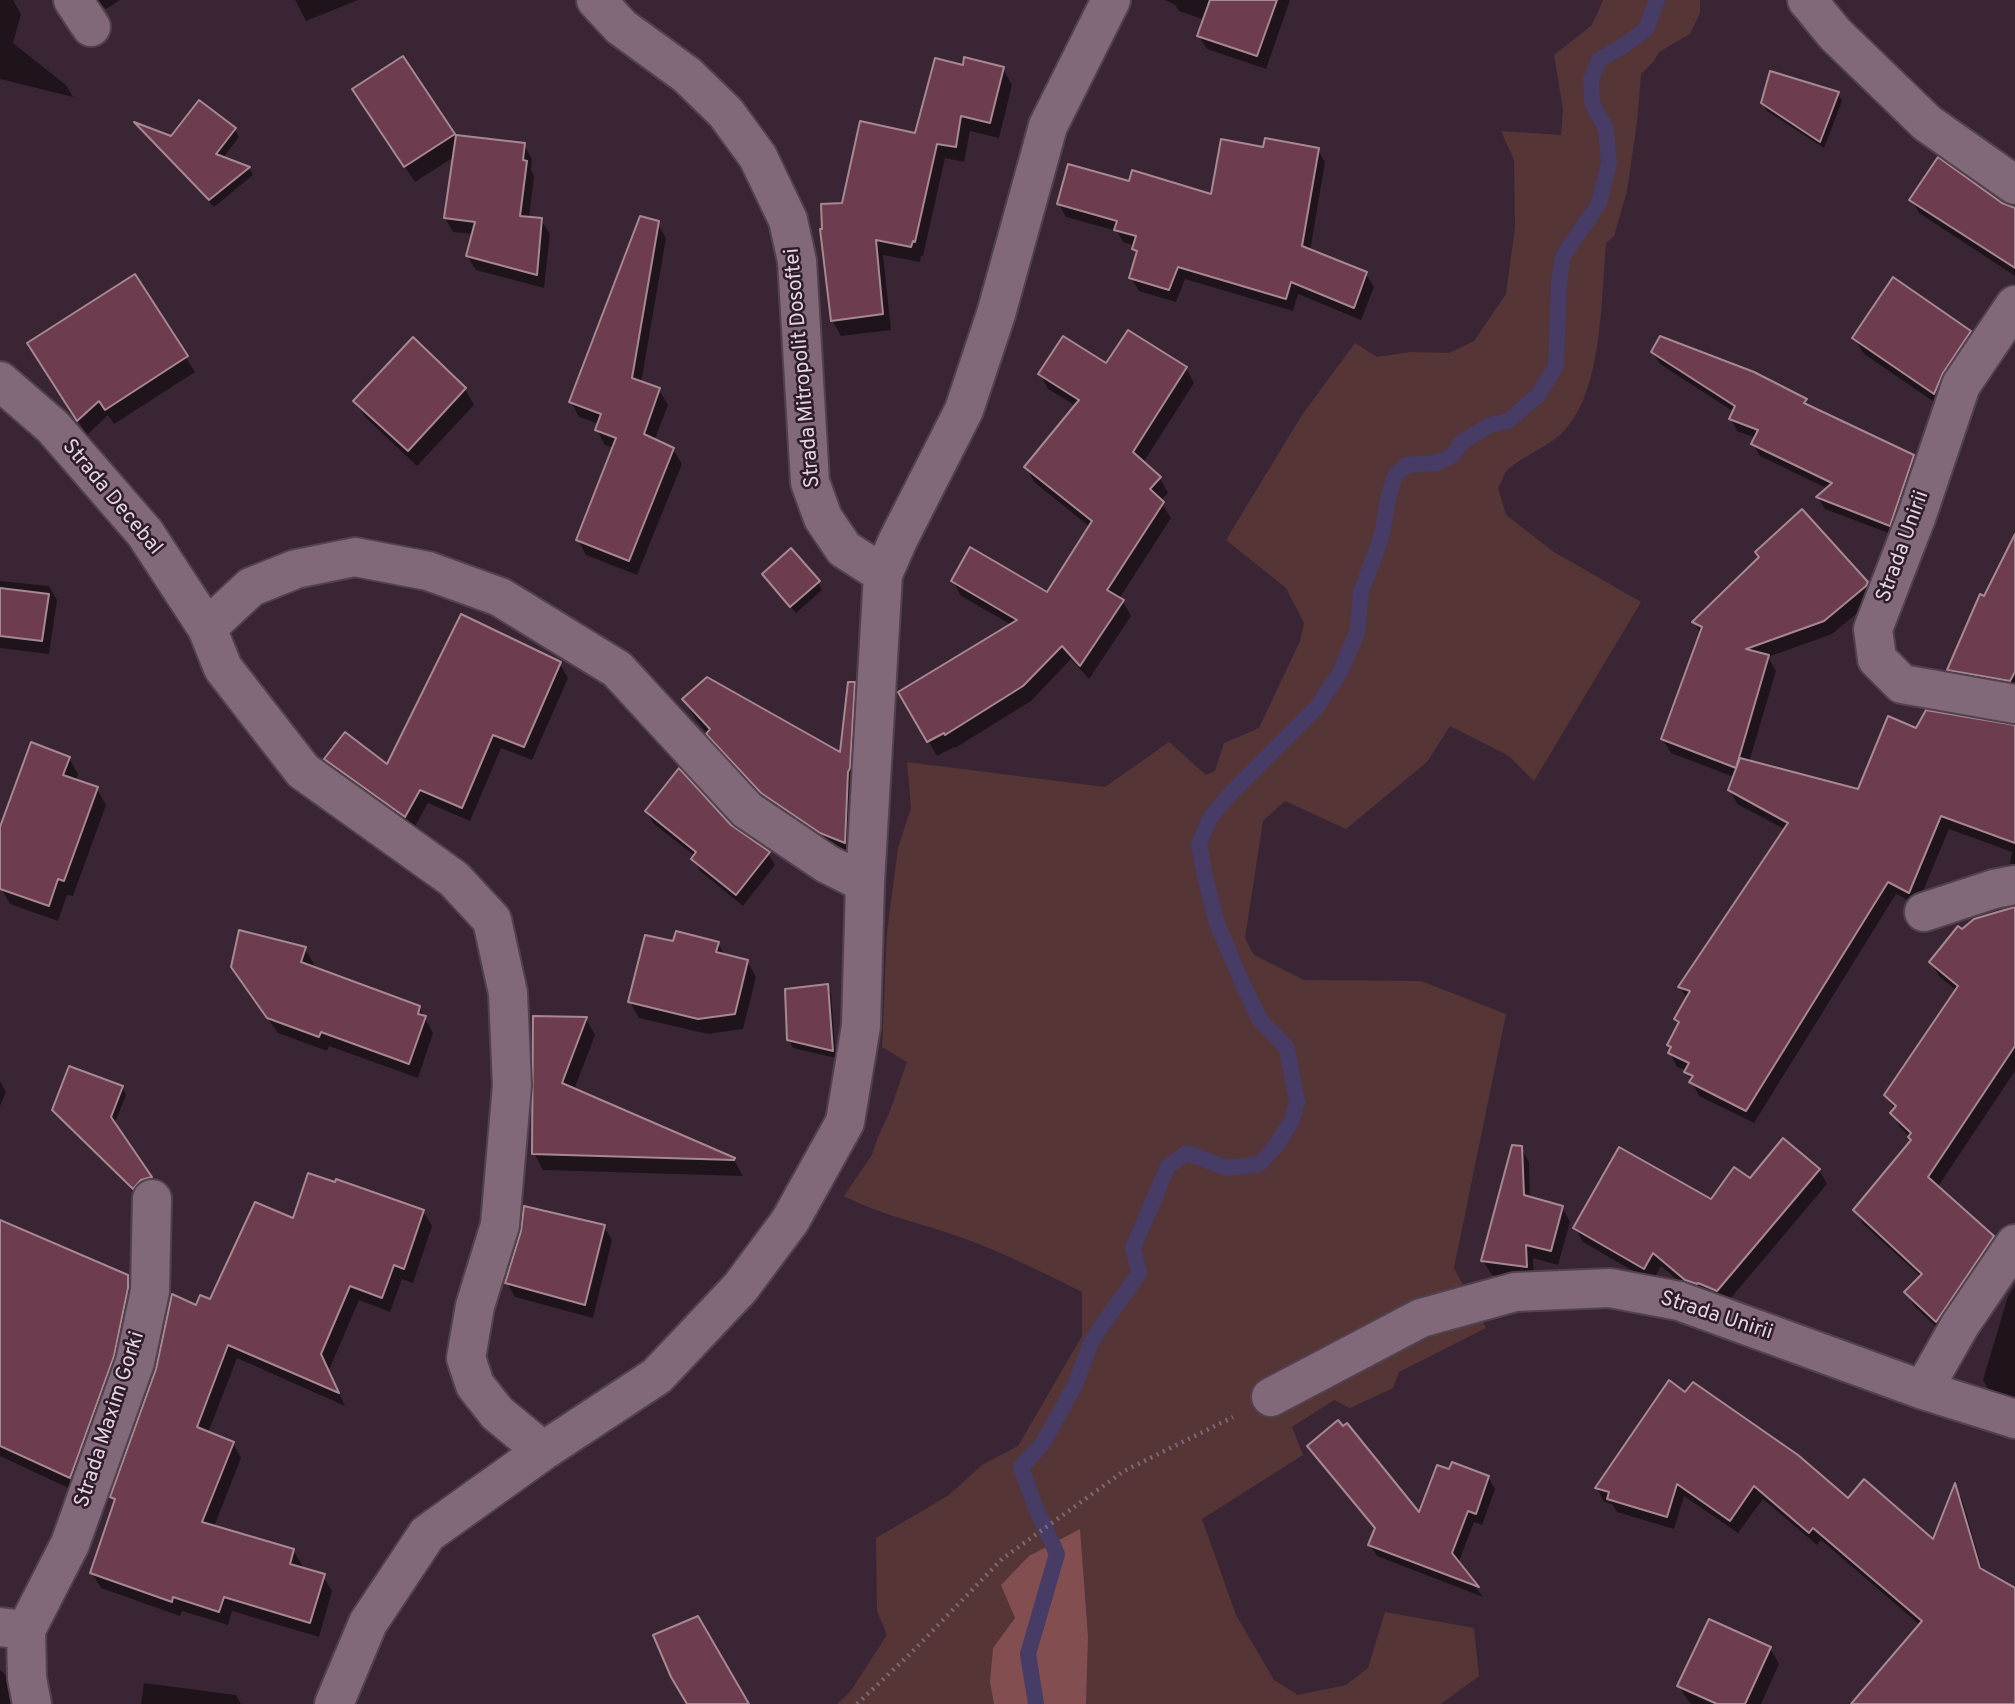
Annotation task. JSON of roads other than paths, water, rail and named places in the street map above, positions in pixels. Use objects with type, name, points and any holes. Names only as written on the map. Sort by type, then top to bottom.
[{"type":"street","name":"Strada Mitropolit Dosoftei","points":[[596,0],[621,27],[687,75],[726,113],[758,157],[789,220],[797,261],[810,482],[822,518],[844,549],[883,574]]},
{"type":"street","points":[[334,1704],[368,1622],[427,1534],[543,1451],[657,1376],[740,1288],[790,1221],[845,1122],[861,1026],[865,883],[883,574],[964,410],[996,314],[1048,126],[1111,0]]},
{"type":"street","points":[[1807,0],[1835,34],[1927,122],[2015,185]]},
{"type":"street","name":"Strada Unirii","points":[[2015,305],[1961,386],[1916,518],[1873,629],[1877,659],[1902,684],[2015,704]]},
{"type":"street","name":"Strada Decebal","points":[[0,381],[53,427],[145,533],[207,628]]},
{"type":"street","points":[[543,1451],[497,1413],[475,1385],[466,1358],[475,1306],[500,1226],[512,1085],[508,993],[492,920],[454,879],[303,771],[223,668],[207,628],[251,587],[296,569],[355,557],[428,571],[500,597],[617,669],[747,810],[827,864],[865,883]]},
{"type":"street","points":[[1924,912],[1994,889],[2015,885]]},
{"type":"street","name":"Strada Maxim Gorki","points":[[32,1704],[13,1629],[70,1544],[135,1362],[150,1291],[152,1199]]},
{"type":"street","points":[[1923,1390],[1960,1325],[2015,1244]]},
{"type":"street","name":"Strada Unirii","points":[[1271,1397],[1421,1318],[1515,1292],[1609,1288],[1679,1301],[1923,1390],[2015,1419]]},
{"type":"waterway","points":[[1036,1704],[1028,1654],[1057,1554],[1034,1504],[1021,1467],[1043,1443],[1075,1385],[1092,1340],[1139,1273],[1133,1248],[1168,1166],[1187,1153],[1227,1168],[1259,1164],[1276,1146],[1292,1120],[1297,1102],[1287,1048],[1260,1020],[1217,923],[1199,844],[1210,818],[1230,794],[1318,706],[1340,672],[1357,633],[1361,592],[1382,535],[1395,475],[1407,465],[1436,463],[1453,455],[1462,442],[1490,425],[1508,421],[1538,395],[1556,366],[1559,282],[1563,256],[1599,203],[1609,163],[1606,129],[1592,103],[1591,79],[1599,60],[1646,29],[1657,0]]}]
